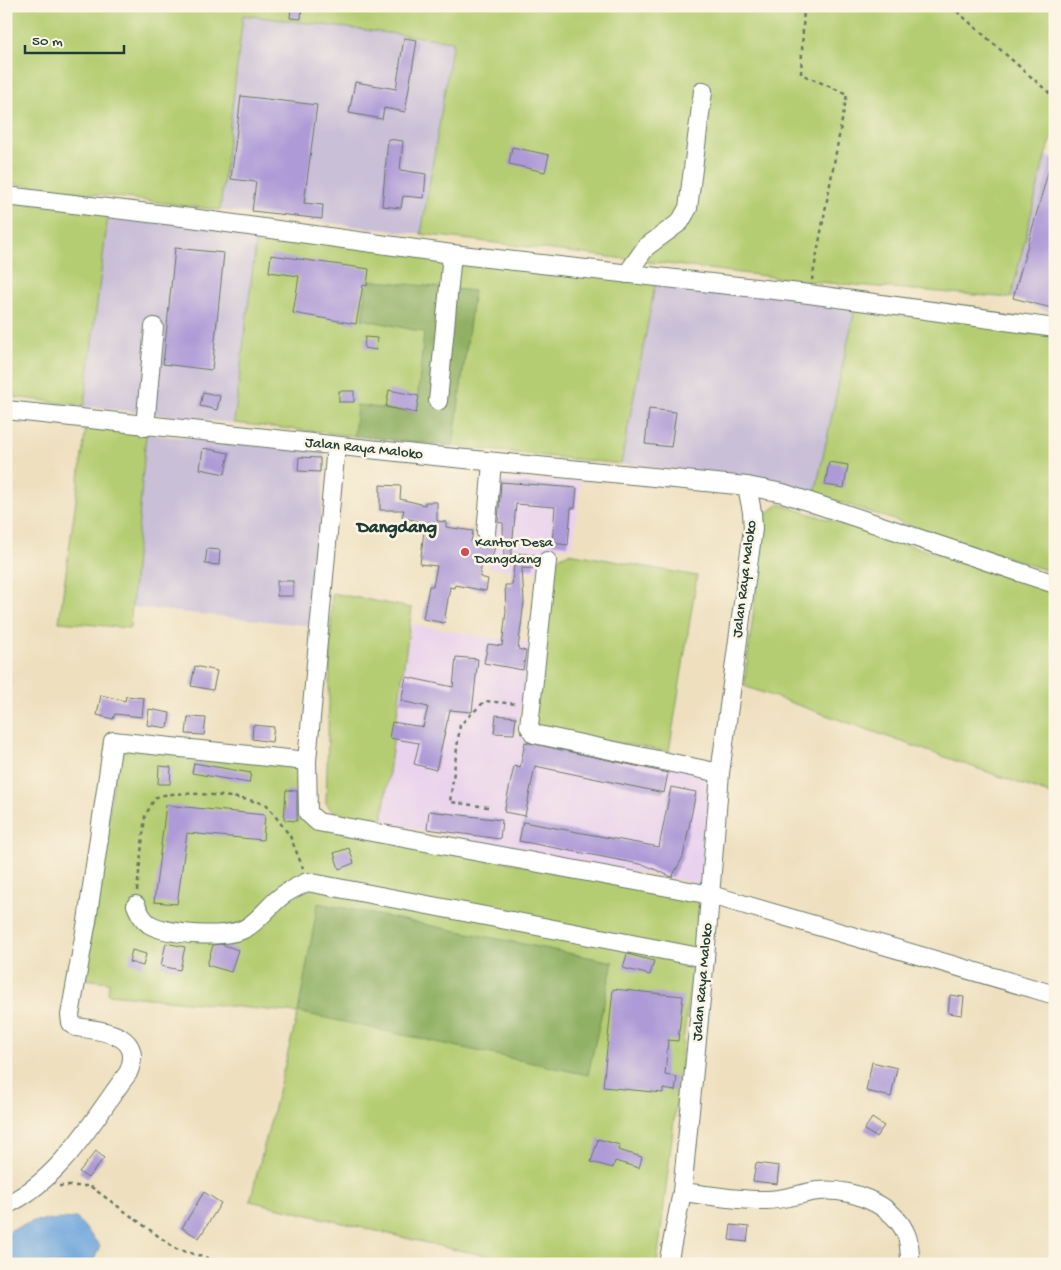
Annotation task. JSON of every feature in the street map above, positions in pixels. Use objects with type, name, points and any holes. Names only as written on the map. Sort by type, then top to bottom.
[{"type":"street","points":[[627,274],[646,247],[680,222],[688,208],[703,91]]},
{"type":"street","points":[[6,196],[192,218],[452,254],[809,294],[1055,328]]},
{"type":"street","points":[[438,401],[452,254]]},
{"type":"street","points":[[146,426],[154,328]]},
{"type":"street","name":"Jalan Raya Maloko","points":[[6,410],[492,462],[748,486],[752,512],[752,529],[720,773],[711,895],[682,1192],[668,1264]]},
{"type":"street","points":[[336,446],[307,761],[308,813],[318,822],[711,895],[1055,995]]},
{"type":"street","points":[[486,533],[492,462]]},
{"type":"street","points":[[748,486],[783,493],[1055,584]]},
{"type":"street","points":[[547,561],[529,726],[534,734],[720,773]]},
{"type":"street","points":[[6,1205],[38,1187],[52,1174],[128,1073],[132,1065],[129,1045],[120,1037],[76,1027],[71,1023],[70,1015],[87,921],[113,741],[307,761]]},
{"type":"street","points":[[136,905],[141,916],[148,923],[161,929],[221,936],[234,934],[247,927],[284,894],[307,882],[705,958]]},
{"type":"street","points":[[682,1192],[760,1200],[785,1198],[819,1191],[850,1194],[875,1203],[893,1216],[906,1234],[910,1264]]},
{"type":"path","points":[[804,6],[801,74],[847,94],[809,294]]},
{"type":"path","points":[[951,6],[1055,98]]},
{"type":"path","points":[[488,808],[450,802],[460,725],[484,701],[531,706]]},
{"type":"path","points":[[136,905],[145,816],[155,798],[171,792],[232,798],[267,804],[290,836],[307,882]]},
{"type":"path","points":[[38,1187],[90,1186],[176,1249],[230,1264]]},
{"type":"shaded area","points":[[243,15],[453,41],[421,234],[220,210]]},
{"type":"shaded area","points":[[1045,156],[1055,158],[1055,314],[1011,298]]},
{"type":"shaded area","points":[[109,208],[258,226],[234,423],[84,406]]},
{"type":"shaded area","points":[[657,275],[857,299],[815,494],[755,480],[621,464]]},
{"type":"shaded area","points":[[146,434],[325,452],[314,626],[131,607]]},
{"type":"shaded area","points":[[496,477],[581,481],[573,546],[547,549],[544,573],[488,568]]},
{"type":"shaded area","points":[[411,624],[533,644],[515,734],[713,773],[703,885],[382,822]]},
{"type":"green space","points":[[6,6],[1055,6],[1055,131],[1045,156],[1011,298],[806,281],[421,234],[453,41],[243,15],[220,210],[6,183]]},
{"type":"green space","points":[[6,196],[109,208],[84,406],[6,396]]},
{"type":"green space","points":[[258,226],[657,275],[621,464],[234,423]]},
{"type":"green space","points":[[367,280],[474,291],[453,446],[354,436],[357,405],[416,413],[424,332],[362,319]]},
{"type":"green space","points":[[857,299],[1055,326],[1055,573],[815,494]]},
{"type":"green space","points":[[86,427],[146,434],[130,628],[59,622]]},
{"type":"green space","points":[[779,504],[1055,591],[1055,796],[744,686],[766,514]]},
{"type":"green space","points":[[569,553],[697,576],[669,752],[533,727],[554,560]]},
{"type":"green space","points":[[332,593],[412,608],[382,822],[333,812],[326,803]]},
{"type":"green space","points":[[120,741],[312,767],[309,823],[700,900],[657,1264],[532,1264],[452,1249],[250,1201],[298,1013],[108,994],[109,982],[84,979]]},
{"type":"green space","points":[[318,903],[613,962],[588,1075],[298,1012]]},
{"type":"water","points":[[77,1218],[100,1246],[92,1264],[6,1264],[6,1232],[34,1221]]},
{"type":"building","points":[[291,6],[302,6],[301,19],[290,18]]},
{"type":"building","points":[[404,38],[417,40],[405,112],[384,108],[382,119],[349,113],[355,82],[396,89]]},
{"type":"building","points":[[241,96],[317,105],[304,203],[323,205],[322,219],[252,211],[256,182],[231,179]]},
{"type":"building","points":[[388,139],[403,141],[400,170],[426,174],[424,198],[403,196],[401,208],[382,206]]},
{"type":"building","points":[[512,147],[549,155],[545,172],[509,164]]},
{"type":"building","points":[[1052,158],[1055,159],[1055,309],[1013,298]]},
{"type":"building","points":[[175,248],[224,253],[212,370],[163,364]]},
{"type":"building","points":[[271,255],[369,269],[367,286],[363,285],[356,324],[293,313],[299,276],[269,272]]},
{"type":"building","points":[[365,337],[377,338],[376,350],[364,348]]},
{"type":"building","points":[[389,390],[419,396],[416,413],[386,407]]},
{"type":"building","points":[[339,391],[354,391],[354,402],[339,402]]},
{"type":"building","points":[[203,392],[220,396],[217,410],[200,406]]},
{"type":"building","points":[[649,409],[676,412],[671,447],[645,444]]},
{"type":"building","points":[[203,448],[229,453],[225,474],[200,469]]},
{"type":"building","points":[[299,457],[320,458],[320,472],[298,471]]},
{"type":"building","points":[[829,462],[848,465],[844,488],[825,485]]},
{"type":"building","points":[[501,482],[577,488],[575,508],[571,508],[568,545],[552,543],[555,507],[516,504],[511,560],[504,560],[503,523],[498,522]]},
{"type":"building","points":[[380,485],[401,486],[400,499],[425,505],[425,502],[437,502],[437,521],[446,522],[446,527],[473,531],[471,542],[495,546],[492,559],[482,559],[480,577],[488,579],[486,591],[455,585],[454,588],[450,587],[444,623],[423,619],[429,586],[433,586],[437,566],[420,564],[425,523],[402,517],[404,510],[380,510]]},
{"type":"building","points":[[207,549],[220,550],[219,565],[205,564]]},
{"type":"building","points":[[515,553],[536,555],[534,569],[522,568],[524,602],[518,649],[526,651],[523,670],[484,663],[488,644],[502,646],[506,611],[505,585],[512,585]]},
{"type":"building","points":[[277,581],[293,581],[293,596],[277,596]]},
{"type":"building","points":[[456,657],[478,659],[472,712],[450,710],[436,770],[414,764],[419,743],[389,738],[392,722],[423,727],[428,707],[401,701],[406,677],[453,687]]},
{"type":"building","points":[[195,666],[217,671],[213,690],[191,686]]},
{"type":"building","points":[[101,695],[125,701],[126,696],[144,698],[142,717],[115,714],[113,719],[97,715]]},
{"type":"building","points":[[149,709],[170,713],[168,728],[147,725]]},
{"type":"building","points":[[496,715],[516,717],[514,734],[494,733]]},
{"type":"building","points":[[188,717],[206,718],[204,735],[186,734]]},
{"type":"building","points":[[253,725],[274,727],[272,742],[252,739]]},
{"type":"building","points":[[525,742],[668,773],[664,793],[535,766],[525,816],[504,812],[514,766],[520,768]]},
{"type":"building","points":[[194,763],[251,773],[249,783],[192,773]]},
{"type":"building","points":[[159,766],[171,767],[170,784],[158,784]]},
{"type":"building","points":[[671,787],[696,792],[683,857],[672,877],[645,865],[519,841],[523,822],[659,847]]},
{"type":"building","points":[[286,790],[297,791],[297,821],[284,820]]},
{"type":"building","points":[[166,805],[265,815],[263,840],[187,833],[177,904],[154,902]]},
{"type":"building","points":[[429,811],[502,820],[500,839],[427,829]]},
{"type":"building","points":[[349,848],[354,863],[339,869],[334,853]]},
{"type":"building","points":[[166,943],[185,947],[180,970],[161,966]]},
{"type":"building","points":[[221,944],[238,950],[231,972],[207,965],[213,945]]},
{"type":"building","points":[[132,950],[146,954],[143,966],[129,962]]},
{"type":"building","points":[[627,954],[654,961],[650,975],[623,968]]},
{"type":"building","points":[[613,989],[683,996],[678,1041],[668,1040],[665,1075],[677,1077],[675,1091],[663,1089],[663,1093],[603,1087]]},
{"type":"building","points":[[950,995],[964,997],[962,1015],[948,1013]]},
{"type":"building","points":[[872,1062],[897,1068],[891,1097],[866,1091]]},
{"type":"building","points":[[872,1118],[884,1126],[876,1137],[864,1130]]},
{"type":"building","points":[[598,1139],[620,1145],[618,1150],[642,1157],[639,1168],[615,1161],[613,1168],[591,1162]]},
{"type":"building","points":[[96,1151],[104,1158],[88,1178],[79,1172]]},
{"type":"building","points":[[756,1163],[779,1166],[777,1184],[753,1181]]},
{"type":"building","points":[[204,1192],[221,1203],[199,1238],[182,1228]]},
{"type":"building","points":[[731,1225],[749,1227],[747,1242],[729,1240]]},
{"type":"place","name":"Kantor Desa Dangdang","points":[[465,552]]},
{"type":"district","name":"Dangdang","points":[[397,528]]}]
